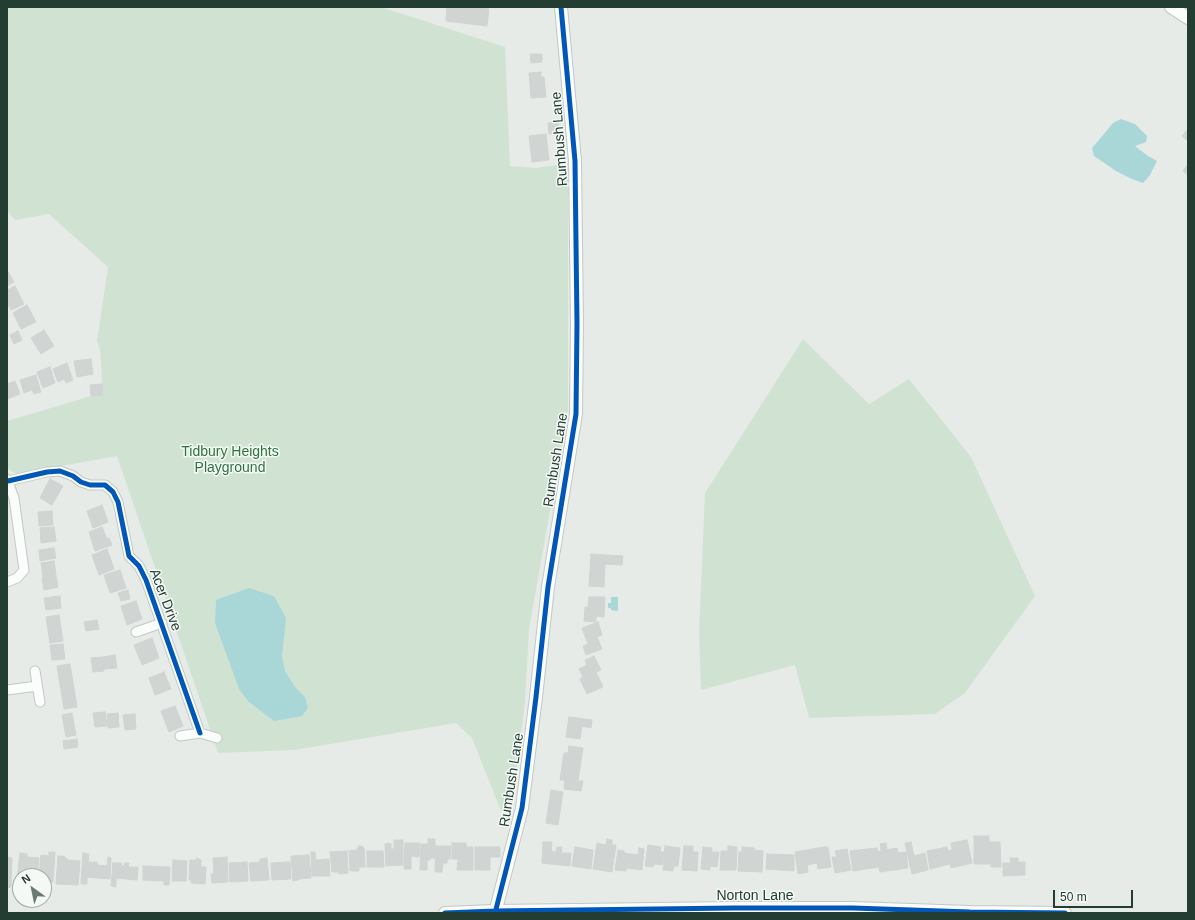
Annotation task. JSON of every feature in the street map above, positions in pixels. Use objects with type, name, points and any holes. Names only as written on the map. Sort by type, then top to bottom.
[{"type":"street","name":"Rumbush Lane","points":[[495,912],[522,808],[548,587],[576,414],[577,316],[575,161],[561,7]]},
{"type":"street","points":[[1171,7],[1188,18]]},
{"type":"street","name":"Acer Drive","points":[[7,480],[60,471],[90,485],[105,485],[114,492],[118,502],[129,556],[139,566],[146,580],[200,734]]},
{"type":"street","points":[[7,480],[14,498],[24,570],[17,578],[7,582]]},
{"type":"street","name":"Acer Drive","points":[[136,632],[162,623]]},
{"type":"street","points":[[36,671],[40,702]]},
{"type":"street","points":[[7,690],[37,686]]},
{"type":"street","points":[[180,736],[200,734],[217,738]]},
{"type":"street","name":"Norton Lane","points":[[445,913],[853,908],[970,912],[1065,913]]},
{"type":"green space","name":"Tidbury Heights Playground","points":[[7,7],[381,7],[505,47],[510,166],[537,168],[568,163],[568,409],[529,629],[525,701],[512,811],[501,811],[472,738],[456,723],[295,750],[218,753],[117,456],[17,474],[9,470],[7,464],[7,421],[91,396],[103,395],[100,349],[97,341],[108,267],[49,214],[15,220],[7,211]]},
{"type":"green space","points":[[803,339],[869,404],[909,379],[971,457],[1035,596],[965,693],[935,714],[809,718],[795,665],[701,690],[699,633],[705,493]]},
{"type":"water","points":[[1121,119],[1135,124],[1147,136],[1146,142],[1135,146],[1157,161],[1150,175],[1143,183],[1116,171],[1094,156],[1092,148],[1113,123]]},
{"type":"water","points":[[249,588],[274,596],[286,618],[282,656],[285,671],[295,687],[305,697],[308,708],[302,716],[274,721],[249,702],[239,689],[215,623],[216,600]]},
{"type":"water","points":[[611,597],[618,597],[618,611],[608,608],[608,603],[611,603]]},
{"type":"building","points":[[447,7],[489,9],[487,26],[446,21]]},
{"type":"building","points":[[530,54],[542,54],[542,62],[531,63]]},
{"type":"building","points":[[541,72],[541,77],[544,77],[546,97],[531,98],[529,73]]},
{"type":"building","points":[[558,122],[559,133],[549,134],[548,123]]},
{"type":"building","points":[[1188,129],[1188,141],[1182,136]]},
{"type":"building","points":[[546,134],[549,160],[532,162],[529,136]]},
{"type":"building","points":[[1188,164],[1188,175],[1183,171]]},
{"type":"building","points":[[7,270],[14,282],[7,286]]},
{"type":"building","points":[[15,286],[24,304],[11,310],[7,303],[7,290]]},
{"type":"building","points":[[27,305],[36,322],[21,329],[13,313]]},
{"type":"building","points":[[44,330],[54,346],[41,354],[31,338]]},
{"type":"building","points":[[18,331],[22,340],[14,344],[10,335]]},
{"type":"building","points":[[91,359],[93,374],[77,377],[74,361]]},
{"type":"building","points":[[67,363],[73,380],[66,383],[64,379],[58,382],[53,369]]},
{"type":"building","points":[[50,367],[55,383],[43,388],[37,372]]},
{"type":"building","points":[[36,375],[41,392],[34,394],[32,390],[24,393],[20,380]]},
{"type":"building","points":[[15,381],[20,394],[7,399],[7,384]]},
{"type":"building","points":[[102,384],[103,395],[91,396],[90,385]]},
{"type":"building","points":[[50,479],[63,486],[52,505],[40,498]]},
{"type":"building","points":[[102,505],[108,522],[93,528],[87,511]]},
{"type":"building","points":[[52,511],[53,525],[39,526],[38,512]]},
{"type":"building","points":[[54,527],[56,541],[41,543],[40,528]]},
{"type":"building","points":[[102,527],[107,539],[109,538],[112,545],[95,551],[89,532]]},
{"type":"building","points":[[54,548],[56,558],[40,561],[39,550]]},
{"type":"building","points":[[107,549],[114,569],[99,575],[92,555]]},
{"type":"building","points":[[591,554],[623,556],[622,565],[605,564],[604,587],[589,586]]},
{"type":"building","points":[[54,561],[56,575],[43,577],[41,563]]},
{"type":"building","points":[[120,570],[126,588],[110,593],[104,575]]},
{"type":"building","points":[[56,576],[58,587],[44,590],[42,578]]},
{"type":"building","points":[[128,590],[130,599],[121,601],[118,593]]},
{"type":"building","points":[[60,596],[61,608],[46,610],[44,598]]},
{"type":"building","points":[[589,597],[605,597],[604,617],[596,616],[596,622],[584,621],[585,607],[588,607]]},
{"type":"building","points":[[136,601],[142,619],[127,625],[121,606]]},
{"type":"building","points":[[59,615],[63,641],[50,643],[46,617]]},
{"type":"building","points":[[97,620],[99,629],[86,631],[84,622]]},
{"type":"building","points":[[598,622],[602,635],[597,637],[602,649],[586,655],[583,646],[588,644],[582,628]]},
{"type":"building","points":[[152,638],[159,658],[142,665],[134,645]]},
{"type":"building","points":[[63,644],[65,659],[52,660],[50,645]]},
{"type":"building","points":[[115,655],[117,668],[104,669],[103,657]]},
{"type":"building","points":[[594,656],[601,670],[596,672],[603,687],[587,694],[580,679],[583,677],[579,669],[587,665],[585,660]]},
{"type":"building","points":[[102,657],[104,671],[93,672],[91,658]]},
{"type":"building","points":[[70,664],[77,707],[64,709],[57,666]]},
{"type":"building","points":[[164,672],[171,689],[155,695],[149,678]]},
{"type":"building","points":[[175,706],[183,726],[169,732],[161,711]]},
{"type":"building","points":[[105,712],[107,726],[95,727],[93,713]]},
{"type":"building","points":[[72,713],[76,735],[66,737],[62,715]]},
{"type":"building","points":[[118,713],[119,727],[108,728],[107,714]]},
{"type":"building","points":[[135,714],[136,729],[125,730],[123,715]]},
{"type":"building","points":[[569,717],[592,720],[591,728],[582,726],[580,739],[566,737]]},
{"type":"building","points":[[77,739],[78,747],[64,749],[63,741]]},
{"type":"building","points":[[569,746],[583,748],[578,781],[583,781],[581,791],[564,789],[565,780],[560,780],[564,753],[568,753]]},
{"type":"building","points":[[551,790],[563,792],[558,825],[546,823]]},
{"type":"building","points":[[974,836],[989,836],[989,842],[1000,842],[1001,867],[991,867],[991,864],[974,864]]},
{"type":"building","points":[[428,839],[435,839],[435,858],[430,858],[430,860],[427,860],[427,870],[420,870],[421,844],[428,844]]},
{"type":"building","points":[[607,839],[612,840],[612,845],[616,845],[612,872],[593,869],[597,843],[606,845]]},
{"type":"building","points":[[394,840],[403,840],[403,865],[386,866],[385,844],[391,844],[391,849],[394,849]]},
{"type":"building","points":[[967,840],[972,863],[951,868],[947,851],[952,850],[951,843]]},
{"type":"building","points":[[543,842],[552,842],[551,851],[556,852],[557,847],[562,847],[561,853],[571,853],[570,866],[542,863]]},
{"type":"building","points":[[911,842],[914,856],[925,853],[928,870],[912,874],[905,843]]},
{"type":"building","points":[[405,843],[420,843],[419,857],[411,856],[411,869],[404,869]]},
{"type":"building","points":[[452,843],[466,843],[466,847],[473,847],[473,870],[457,870],[458,859],[452,859]]},
{"type":"building","points":[[886,843],[887,850],[897,848],[898,853],[906,852],[908,868],[880,872],[877,852],[881,851],[880,844]]},
{"type":"building","points":[[648,845],[661,847],[660,852],[664,852],[662,865],[654,864],[653,867],[645,866]]},
{"type":"building","points":[[359,846],[364,848],[365,867],[359,867],[359,871],[350,871],[349,851],[357,850]]},
{"type":"building","points":[[436,846],[451,846],[450,859],[447,859],[447,863],[443,863],[442,872],[435,872]]},
{"type":"building","points":[[665,846],[680,848],[678,866],[674,866],[673,871],[663,870]]},
{"type":"building","points":[[684,846],[693,846],[693,852],[698,852],[697,871],[682,870]]},
{"type":"building","points":[[728,846],[737,847],[736,870],[720,870],[721,851],[728,851]]},
{"type":"building","points":[[475,847],[500,847],[500,857],[490,857],[490,870],[475,870]]},
{"type":"building","points":[[575,847],[593,850],[591,869],[572,866]]},
{"type":"building","points":[[703,847],[712,848],[711,852],[719,852],[717,867],[710,866],[710,870],[701,869]]},
{"type":"building","points":[[742,847],[754,848],[754,850],[763,851],[762,872],[738,871],[739,852],[742,852]]},
{"type":"building","points":[[828,847],[831,867],[818,869],[817,863],[807,865],[808,872],[798,874],[795,852]]},
{"type":"building","points":[[947,847],[950,864],[930,869],[927,851]]},
{"type":"building","points":[[639,848],[644,849],[642,870],[626,868],[626,871],[615,870],[618,850],[624,851],[624,853],[638,855]]},
{"type":"building","points":[[877,848],[879,867],[853,871],[850,851]]},
{"type":"building","points":[[847,849],[851,870],[835,873],[832,857],[837,857],[835,851]]},
{"type":"building","points":[[347,851],[348,873],[339,874],[338,872],[332,872],[330,852]]},
{"type":"building","points":[[367,851],[383,851],[384,867],[367,867]]},
{"type":"building","points":[[49,852],[55,852],[53,882],[52,868],[40,868],[41,855],[49,856]]},
{"type":"building","points":[[311,852],[315,852],[316,860],[329,859],[330,876],[312,876]]},
{"type":"building","points":[[20,853],[27,854],[27,857],[39,858],[38,868],[18,868]]},
{"type":"building","points":[[83,853],[89,854],[88,862],[97,862],[97,865],[107,866],[108,857],[111,858],[110,879],[87,877],[87,884],[81,884]]},
{"type":"building","points":[[767,854],[794,855],[794,871],[766,869]]},
{"type":"building","points":[[309,855],[311,878],[293,881],[291,856]]},
{"type":"building","points":[[58,856],[64,856],[68,860],[80,861],[78,885],[56,884]]},
{"type":"building","points":[[7,857],[12,858],[11,887],[7,888]]},
{"type":"building","points":[[227,857],[228,882],[212,883],[211,874],[214,874],[213,858]]},
{"type":"building","points":[[197,858],[201,860],[201,867],[206,867],[205,884],[191,883],[192,880],[189,880],[190,860],[196,860]]},
{"type":"building","points":[[267,858],[269,880],[251,881],[249,863],[260,862],[260,859]]},
{"type":"building","points":[[1010,858],[1018,858],[1018,862],[1025,862],[1025,875],[1003,876],[1003,863],[1011,863]]},
{"type":"building","points":[[173,860],[187,861],[186,881],[172,881]]},
{"type":"building","points":[[247,862],[248,881],[230,882],[229,863]]},
{"type":"building","points":[[290,862],[291,879],[272,880],[271,863]]},
{"type":"building","points":[[113,863],[122,863],[121,866],[124,866],[125,863],[129,863],[128,867],[138,867],[137,880],[116,878],[116,887],[111,886]]},
{"type":"building","points":[[143,866],[170,867],[169,885],[164,885],[164,881],[143,880]]},
{"type":"cycle path","points":[[495,913],[522,808],[548,587],[576,414],[577,324],[575,161],[561,7]]},
{"type":"cycle path","points":[[8,481],[47,472],[60,471],[90,485],[105,485],[113,492],[118,502],[129,556],[139,566],[146,580],[200,733]]},
{"type":"cycle path","points":[[445,913],[734,908],[853,908],[970,912],[1065,913]]}]
